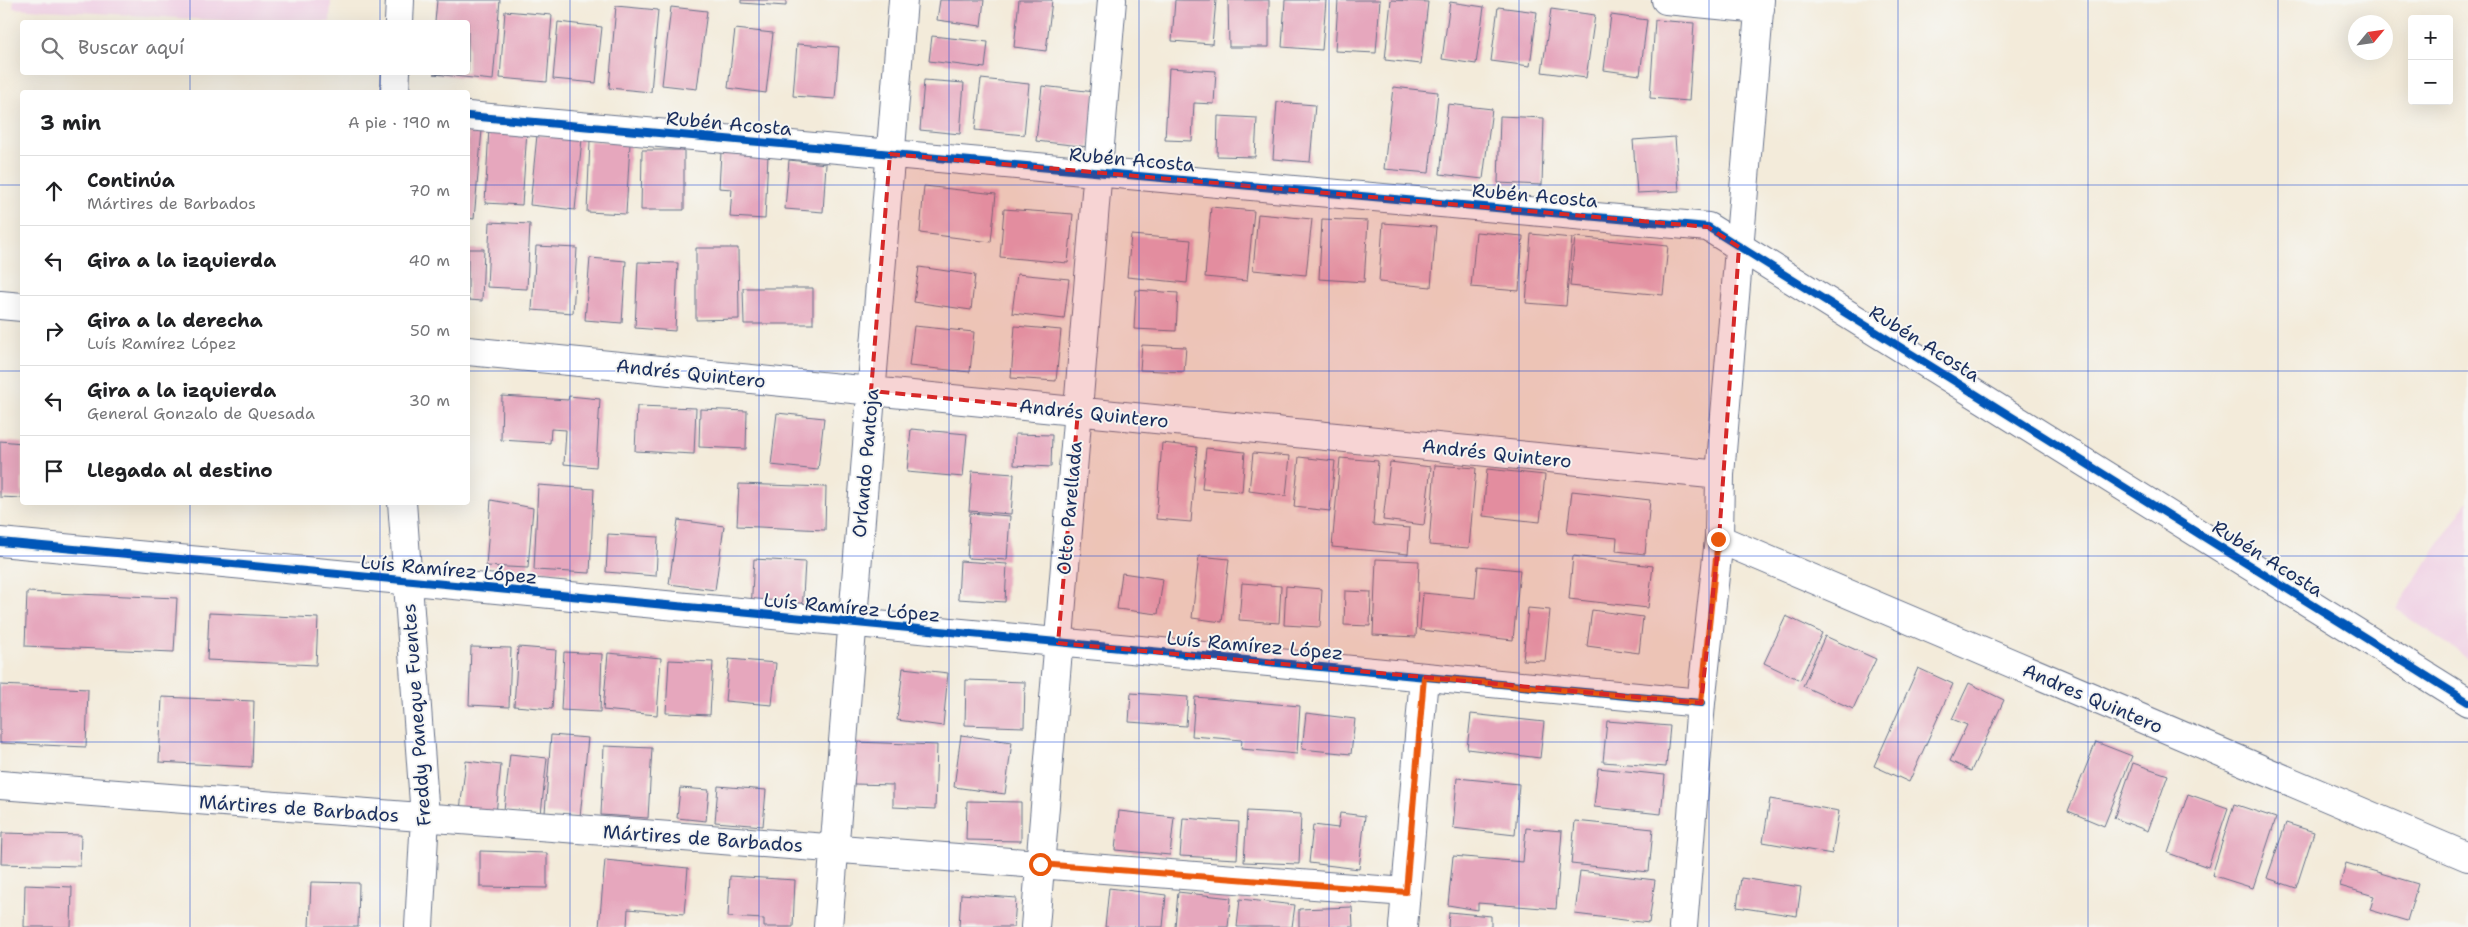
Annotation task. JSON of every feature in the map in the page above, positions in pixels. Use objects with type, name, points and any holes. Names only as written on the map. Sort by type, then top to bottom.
[{"type":"street","points":[[399,20],[400,0]]},
{"type":"street","name":"Orlando Pantoja","points":[[828,927],[903,0]]},
{"type":"street","name":"Otto Parellada","points":[[1034,927],[1112,0]]},
{"type":"street","points":[[1666,0],[1760,4],[1720,475],[1718,539],[1701,703],[1682,927]]},
{"type":"street","points":[[396,75],[396,90]]},
{"type":"street","name":"Rubén Acosta","points":[[470,116],[1708,227],[2468,702]]},
{"type":"street","points":[[0,305],[20,307]]},
{"type":"street","name":"Andrés Quintero","points":[[470,351],[1720,475]]},
{"type":"street","name":"Freddy Paneque Fuentes","points":[[402,505],[425,818],[419,927]]},
{"type":"street","name":"Andres Quintero","points":[[1718,539],[2468,857]]},
{"type":"street","name":"Luís Ramírez López","points":[[0,542],[1701,703]]},
{"type":"street","points":[[1403,927],[1424,677]]},
{"type":"street","name":"Mártires de Barbados","points":[[0,785],[1406,892]]},
{"type":"highlighted area","points":[[890,154],[1708,227],[1739,247],[1719,539],[1701,703],[1058,643],[1078,411],[871,391]]},
{"type":"shaded area","points":[[14,0],[331,0],[330,20],[211,20],[13,8]]},
{"type":"shaded area","points":[[2468,501],[2468,658],[2396,609]]},
{"type":"building","points":[[437,0],[500,0],[493,80],[443,75],[470,75],[470,20],[435,20]]},
{"type":"building","points":[[741,0],[786,0],[786,6],[741,3]]},
{"type":"building","points":[[940,0],[984,0],[981,26],[937,20]]},
{"type":"building","points":[[1019,0],[1052,0],[1046,51],[1014,47]]},
{"type":"building","points":[[1175,0],[1216,0],[1212,44],[1172,41]]},
{"type":"building","points":[[1228,0],[1269,0],[1269,47],[1229,47]]},
{"type":"building","points":[[1285,0],[1326,0],[1322,50],[1282,47]]},
{"type":"building","points":[[1338,0],[1380,0],[1376,53],[1335,51]]},
{"type":"building","points":[[1391,0],[1428,2],[1421,64],[1385,60]]},
{"type":"building","points":[[1450,2],[1484,7],[1476,64],[1442,59]]},
{"type":"building","points":[[616,6],[658,10],[651,92],[609,88]]},
{"type":"building","points":[[671,7],[707,11],[697,89],[662,85]]},
{"type":"building","points":[[1498,7],[1537,12],[1530,66],[1491,61]]},
{"type":"building","points":[[1551,9],[1595,15],[1586,78],[1542,72]]},
{"type":"building","points":[[505,11],[552,15],[547,82],[500,78]]},
{"type":"building","points":[[1611,15],[1647,20],[1640,75],[1604,70]]},
{"type":"building","points":[[1655,20],[1694,23],[1689,101],[1650,98]]},
{"type":"building","points":[[558,22],[602,27],[596,83],[553,79]]},
{"type":"building","points":[[735,29],[773,33],[766,93],[728,88]]},
{"type":"building","points":[[932,36],[988,42],[985,68],[929,61]]},
{"type":"building","points":[[797,44],[839,47],[835,99],[793,96]]},
{"type":"building","points":[[1169,68],[1216,71],[1214,104],[1194,103],[1192,141],[1165,140]]},
{"type":"building","points":[[981,79],[1029,84],[1024,135],[975,130]]},
{"type":"building","points":[[924,80],[964,83],[960,134],[920,130]]},
{"type":"building","points":[[1042,86],[1095,92],[1089,147],[1036,141]]},
{"type":"building","points":[[1393,87],[1438,92],[1429,173],[1384,169]]},
{"type":"building","points":[[1277,102],[1315,105],[1310,162],[1273,159]]},
{"type":"building","points":[[1448,104],[1492,109],[1483,179],[1440,174]]},
{"type":"building","points":[[1218,116],[1257,118],[1255,157],[1217,156]]},
{"type":"building","points":[[1500,116],[1544,118],[1542,185],[1498,183]]},
{"type":"building","points":[[489,127],[527,130],[522,205],[485,203]]},
{"type":"building","points":[[470,129],[482,130],[474,219],[470,218]]},
{"type":"building","points":[[537,135],[582,139],[575,210],[530,205]]},
{"type":"building","points":[[1675,137],[1679,191],[1637,193],[1633,140]]},
{"type":"building","points":[[590,141],[630,143],[626,214],[587,212]]},
{"type":"building","points":[[642,150],[684,150],[684,210],[641,210]]},
{"type":"building","points":[[721,152],[768,155],[765,219],[730,217],[732,189],[719,188]]},
{"type":"building","points":[[789,160],[826,164],[823,212],[785,209]]},
{"type":"building","points":[[924,186],[996,194],[991,242],[920,233]]},
{"type":"building","points":[[1211,207],[1254,211],[1247,281],[1205,277]]},
{"type":"building","points":[[1004,209],[1073,214],[1068,263],[1000,257]]},
{"type":"building","points":[[1258,214],[1312,219],[1306,275],[1253,270]]},
{"type":"building","points":[[1322,219],[1368,221],[1364,282],[1319,279]]},
{"type":"building","points":[[490,222],[530,224],[527,289],[487,287]]},
{"type":"building","points":[[1383,223],[1436,227],[1431,287],[1379,282]]},
{"type":"building","points":[[1476,232],[1523,236],[1519,291],[1471,287]]},
{"type":"building","points":[[1531,234],[1572,238],[1566,306],[1526,303]]},
{"type":"building","points":[[1131,235],[1191,240],[1187,283],[1127,277]]},
{"type":"building","points":[[1575,237],[1668,246],[1663,295],[1570,286]]},
{"type":"building","points":[[536,246],[577,248],[573,313],[532,310]]},
{"type":"building","points":[[696,248],[738,248],[739,319],[696,320]]},
{"type":"building","points":[[470,249],[484,249],[482,301],[470,300]]},
{"type":"building","points":[[590,258],[626,261],[622,323],[585,320]]},
{"type":"building","points":[[638,262],[678,263],[675,331],[635,328]]},
{"type":"building","points":[[919,267],[975,275],[971,310],[914,302]]},
{"type":"building","points":[[1017,274],[1069,279],[1064,319],[1012,313]]},
{"type":"building","points":[[743,288],[813,288],[813,324],[744,324]]},
{"type":"building","points":[[1136,290],[1178,293],[1176,331],[1134,329]]},
{"type":"building","points":[[914,326],[974,332],[970,372],[909,366]]},
{"type":"building","points":[[1015,326],[1061,330],[1056,381],[1011,378]]},
{"type":"building","points":[[1142,345],[1186,347],[1184,372],[1140,370]]},
{"type":"building","points":[[502,396],[568,400],[569,396],[600,399],[596,467],[564,464],[566,430],[551,429],[550,443],[501,440]]},
{"type":"building","points":[[637,406],[696,408],[694,454],[635,451]]},
{"type":"building","points":[[700,409],[747,411],[746,449],[699,447]]},
{"type":"building","points":[[777,413],[824,418],[818,470],[771,465]]},
{"type":"building","points":[[911,429],[967,434],[963,477],[907,472]]},
{"type":"building","points":[[1015,434],[1052,435],[1051,467],[1014,465]]},
{"type":"building","points":[[0,441],[20,443],[20,498],[0,497]]},
{"type":"building","points":[[1162,443],[1197,447],[1191,522],[1156,519]]},
{"type":"building","points":[[1206,448],[1245,452],[1242,492],[1202,489]]},
{"type":"building","points":[[1253,453],[1290,456],[1286,496],[1249,491]]},
{"type":"building","points":[[1299,457],[1335,461],[1330,511],[1294,507]]},
{"type":"building","points":[[1340,458],[1378,461],[1373,525],[1410,528],[1408,554],[1332,547]]},
{"type":"building","points":[[1390,462],[1431,467],[1424,525],[1383,520]]},
{"type":"building","points":[[1435,465],[1476,468],[1469,548],[1429,545]]},
{"type":"building","points":[[1487,469],[1545,475],[1540,522],[1483,516]]},
{"type":"building","points":[[972,471],[1014,474],[1011,514],[969,511]]},
{"type":"building","points":[[739,484],[826,487],[825,530],[737,526]]},
{"type":"building","points":[[538,485],[594,489],[590,573],[534,570]]},
{"type":"building","points":[[1572,491],[1650,500],[1645,554],[1616,551],[1617,538],[1567,533]]},
{"type":"building","points":[[491,500],[533,508],[528,568],[486,566]]},
{"type":"building","points":[[970,513],[1010,516],[1007,560],[967,558]]},
{"type":"building","points":[[678,520],[724,526],[715,590],[669,584]]},
{"type":"building","points":[[608,534],[658,537],[656,576],[606,572]]},
{"type":"building","points":[[1199,556],[1229,559],[1222,622],[1192,618]]},
{"type":"building","points":[[1573,556],[1653,566],[1648,608],[1569,599]]},
{"type":"building","points":[[754,559],[805,562],[802,614],[751,610]]},
{"type":"building","points":[[1376,559],[1419,561],[1416,637],[1373,635]]},
{"type":"building","points":[[960,561],[1007,564],[1005,602],[958,599]]},
{"type":"building","points":[[1478,566],[1520,570],[1513,640],[1420,630],[1423,593],[1475,598]]},
{"type":"building","points":[[1122,573],[1163,579],[1158,614],[1117,609]]},
{"type":"building","points":[[1242,583],[1281,586],[1279,623],[1239,620]]},
{"type":"building","points":[[1286,586],[1322,589],[1320,627],[1284,625]]},
{"type":"building","points":[[1345,591],[1371,592],[1370,626],[1344,625]]},
{"type":"building","points":[[27,592],[177,598],[174,652],[25,646]]},
{"type":"building","points":[[1528,608],[1550,610],[1545,661],[1523,660]]},
{"type":"building","points":[[1592,610],[1643,617],[1639,653],[1587,646]]},
{"type":"building","points":[[209,613],[318,618],[316,665],[207,660]]},
{"type":"building","points":[[1786,616],[1822,633],[1800,680],[1764,663]]},
{"type":"building","points":[[1825,636],[1876,659],[1853,709],[1803,686]]},
{"type":"building","points":[[471,647],[511,648],[509,707],[469,705]]},
{"type":"building","points":[[518,647],[556,650],[552,709],[514,706]]},
{"type":"building","points":[[564,652],[602,654],[600,712],[561,710]]},
{"type":"building","points":[[608,653],[661,658],[657,715],[603,710]]},
{"type":"building","points":[[729,659],[776,663],[772,705],[725,701]]},
{"type":"building","points":[[669,660],[713,662],[710,715],[666,713]]},
{"type":"building","points":[[903,668],[948,673],[943,726],[897,720]]},
{"type":"building","points":[[1918,668],[1953,684],[1909,782],[1874,766]]},
{"type":"building","points":[[966,680],[1025,682],[1024,727],[965,725]]},
{"type":"building","points":[[1969,683],[2004,700],[1971,771],[1950,761],[1967,725],[1952,719]]},
{"type":"building","points":[[0,685],[88,689],[86,747],[0,743]]},
{"type":"building","points":[[1131,693],[1188,697],[1186,726],[1129,722]]},
{"type":"building","points":[[162,697],[254,701],[252,767],[159,762]]},
{"type":"building","points":[[1195,697],[1300,706],[1297,754],[1241,749],[1242,740],[1192,736]]},
{"type":"building","points":[[1306,713],[1355,719],[1351,754],[1302,749]]},
{"type":"building","points":[[1471,714],[1544,722],[1540,758],[1467,749]]},
{"type":"building","points":[[1607,721],[1670,726],[1666,767],[1603,762]]},
{"type":"building","points":[[551,735],[588,738],[580,817],[545,813]]},
{"type":"building","points":[[961,735],[1012,742],[1005,794],[954,787]]},
{"type":"building","points":[[855,742],[937,745],[935,809],[893,807],[893,785],[854,784]]},
{"type":"building","points":[[2096,742],[2132,756],[2104,826],[2068,811]]},
{"type":"building","points":[[604,746],[652,748],[648,818],[601,815]]},
{"type":"building","points":[[510,754],[547,758],[541,814],[504,810]]},
{"type":"building","points":[[466,761],[501,765],[496,814],[460,810]]},
{"type":"building","points":[[2133,763],[2168,775],[2148,831],[2114,818]]},
{"type":"building","points":[[1598,768],[1665,775],[1661,814],[1594,807]]},
{"type":"building","points":[[1457,778],[1519,784],[1515,835],[1453,828]]},
{"type":"building","points":[[718,786],[766,790],[763,826],[715,822]]},
{"type":"building","points":[[680,788],[709,790],[706,821],[677,818]]},
{"type":"building","points":[[2188,794],[2228,808],[2208,867],[2168,853]]},
{"type":"building","points":[[1770,799],[1839,811],[1832,854],[1763,842]]},
{"type":"building","points":[[967,801],[1021,802],[1021,841],[966,840]]},
{"type":"building","points":[[2234,804],[2276,818],[2253,888],[2212,875]]},
{"type":"building","points":[[1119,811],[1174,817],[1170,855],[1115,850]]},
{"type":"building","points":[[1247,811],[1301,814],[1299,864],[1244,862]]},
{"type":"building","points":[[1340,813],[1365,816],[1359,869],[1309,863],[1313,825],[1338,828]]},
{"type":"building","points":[[1183,818],[1239,822],[1237,859],[1180,856]]},
{"type":"building","points":[[1575,821],[1653,829],[1649,872],[1571,864]]},
{"type":"building","points":[[2286,823],[2314,832],[2296,888],[2267,878]]},
{"type":"building","points":[[1526,828],[1562,831],[1556,909],[1478,903],[1478,910],[1448,905],[1453,856],[1523,862]]},
{"type":"building","points":[[2,833],[81,835],[80,866],[1,864]]},
{"type":"building","points":[[480,851],[547,853],[547,888],[480,887]]},
{"type":"building","points":[[605,860],[688,868],[684,914],[628,909],[627,927],[599,927]]},
{"type":"building","points":[[2346,863],[2418,884],[2407,921],[2370,910],[2374,896],[2340,886]]},
{"type":"building","points":[[1580,871],[1655,880],[1649,923],[1575,914]]},
{"type":"building","points":[[730,876],[795,880],[793,927],[764,927],[764,919],[728,917]]},
{"type":"building","points":[[1741,878],[1801,887],[1797,916],[1737,907]]},
{"type":"building","points":[[311,882],[359,883],[358,927],[309,927]]},
{"type":"building","points":[[25,885],[72,887],[71,927],[24,927]]},
{"type":"building","points":[[1109,888],[1166,895],[1163,927],[1105,927]]},
{"type":"building","points":[[1178,892],[1231,898],[1228,927],[1175,927]]},
{"type":"building","points":[[961,894],[1016,898],[1014,927],[959,927]]},
{"type":"building","points":[[1240,899],[1295,905],[1292,927],[1237,927]]},
{"type":"building","points":[[1352,907],[1353,927],[1299,927],[1299,909]]},
{"type":"building","points":[[1449,912],[1491,916],[1491,927],[1448,927]]},
{"type":"cycle path","points":[[470,116],[1708,227],[2468,702]]},
{"type":"cycle path","points":[[0,542],[1701,703]]},
{"type":"route","points":[[1040,864],[1406,892],[1424,677],[1701,703],[1718,539]]}]
